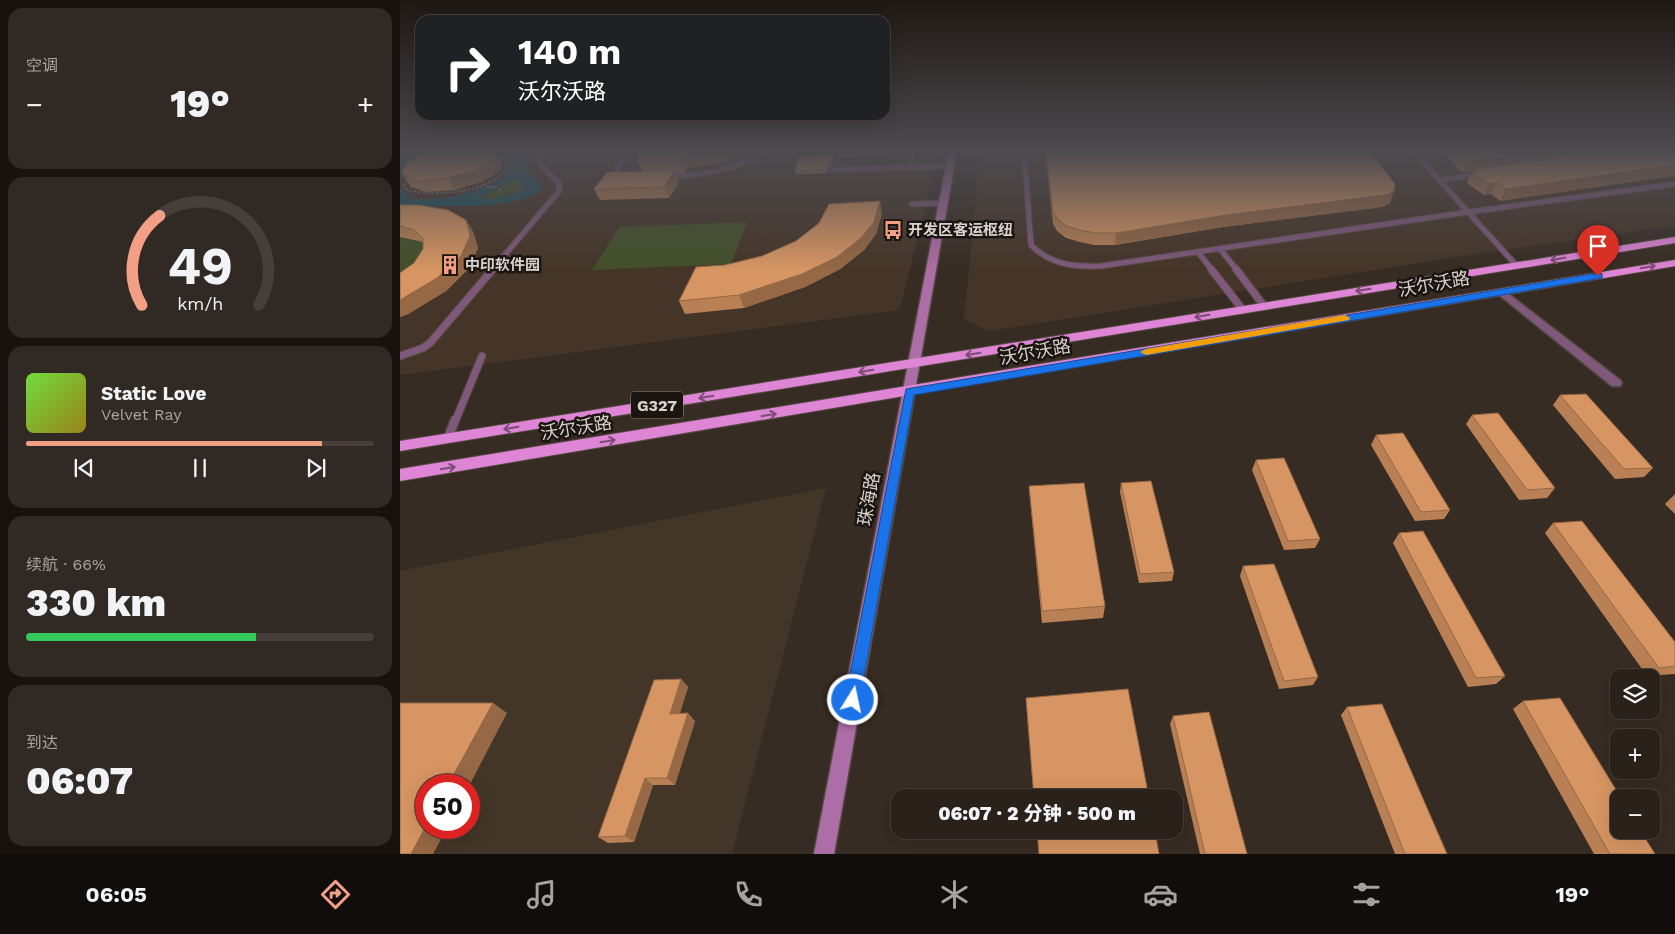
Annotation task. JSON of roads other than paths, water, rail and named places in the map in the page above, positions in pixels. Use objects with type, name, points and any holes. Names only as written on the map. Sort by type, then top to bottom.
[{"type":"highway","name":"沃尔沃路","points":[[400,446],[1675,240]]},
{"type":"highway","name":"沃尔沃路","points":[[400,476],[1675,263]]},
{"type":"main road","name":"珠海路","points":[[824,854],[946,190]]},
{"type":"street","points":[[1502,292],[1616,383]]},
{"type":"lane","points":[[400,356],[423,348],[430,343],[559,190]]},
{"type":"lane","points":[[1027,190],[1031,245],[1039,255],[1054,262],[1074,266],[1101,266],[1468,212],[1634,190]]},
{"type":"lane","points":[[1448,190],[1516,265]]},
{"type":"lane","points":[[912,204],[944,203]]},
{"type":"lane","points":[[1220,248],[1264,306]]},
{"type":"lane","points":[[1198,252],[1243,310]]},
{"type":"lane","points":[[448,438],[482,356]]},
{"type":"water","points":[[400,190],[410,195],[406,198],[419,199],[445,198],[477,190],[493,190],[480,198],[485,199],[502,197],[520,190],[539,190],[527,198],[498,204],[400,207]]},
{"type":"place","name":"开发区客运枢纽","points":[[893,230]]},
{"type":"place","name":"中印软件园","points":[[450,265]]}]
